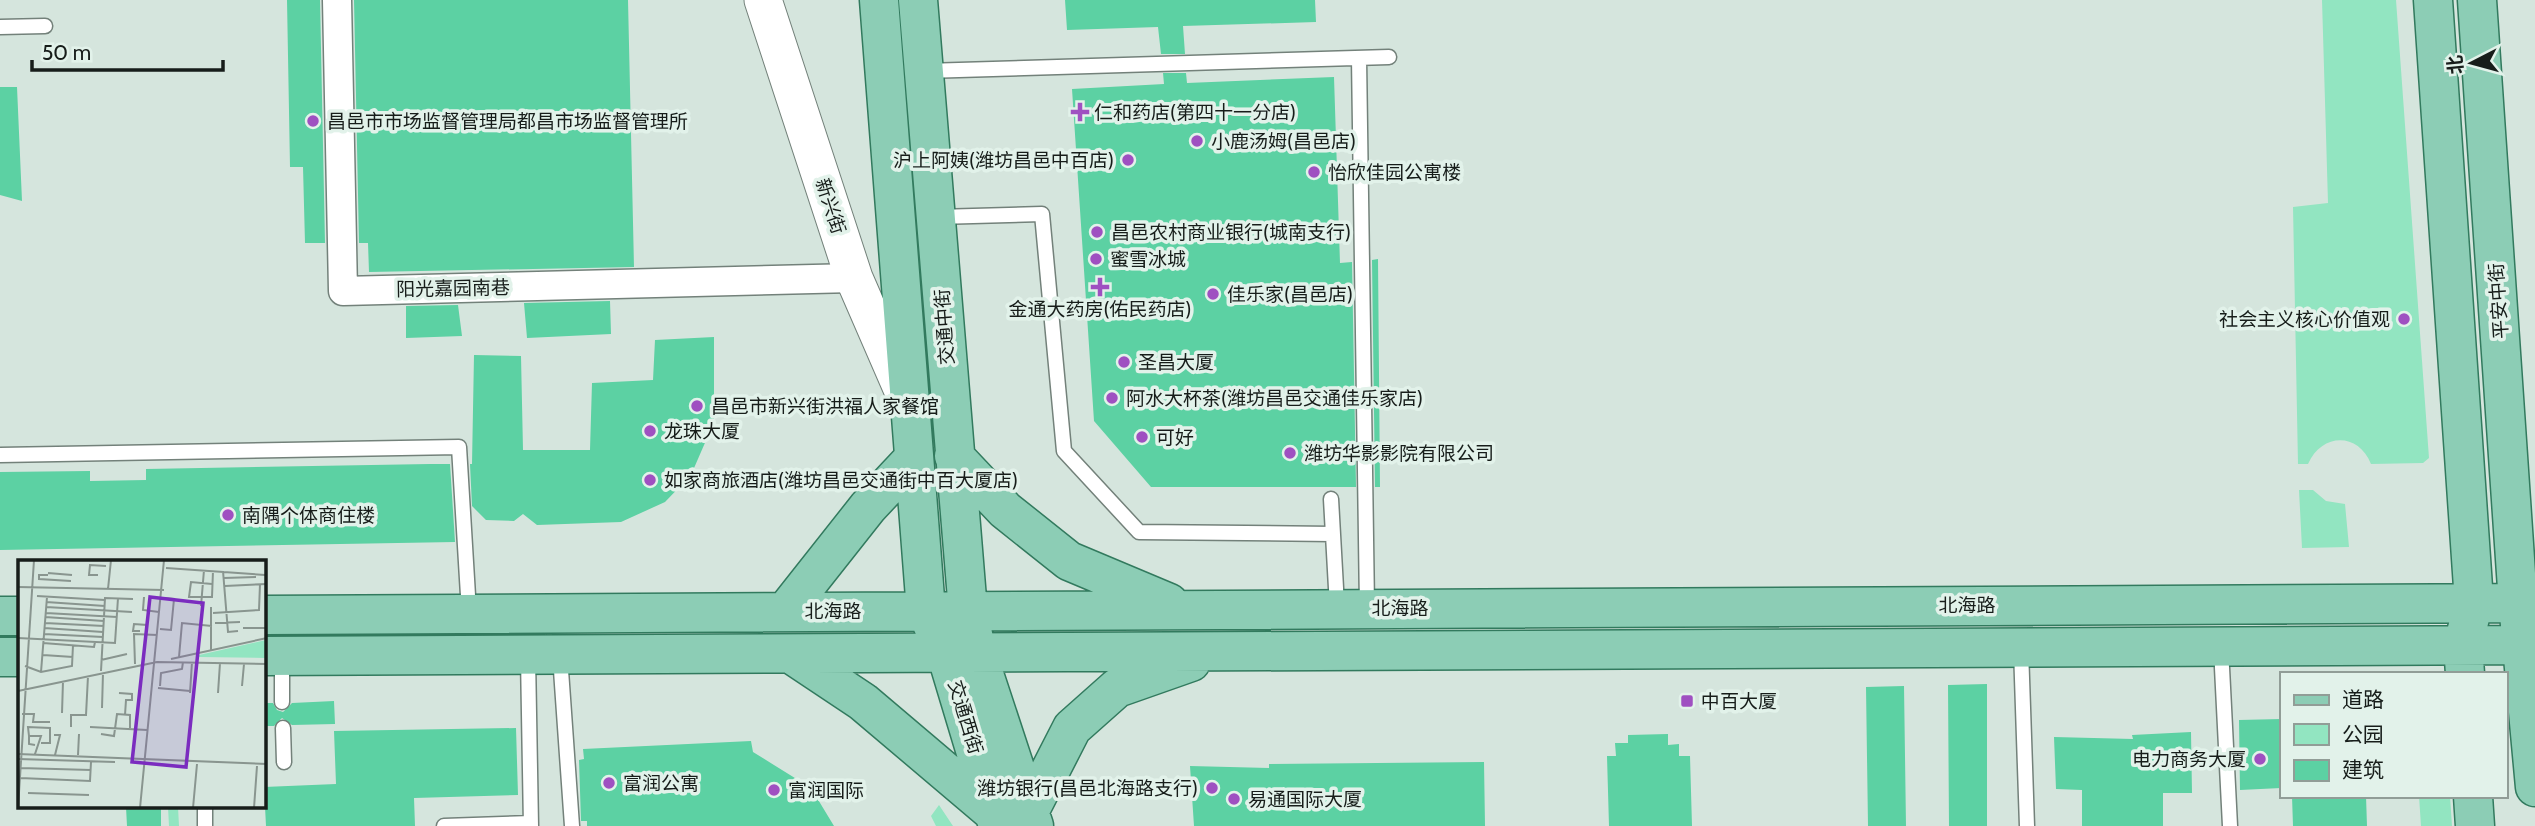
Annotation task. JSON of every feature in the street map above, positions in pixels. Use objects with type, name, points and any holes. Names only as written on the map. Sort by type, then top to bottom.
[{"type":"main road","name":"交通中街","points":[[879,0],[926,611]]},
{"type":"main road","name":"交通中街","points":[[918,0],[968,611],[962,653]]},
{"type":"main road","points":[[2433,0],[2474,602],[2464,659]]},
{"type":"main road","name":"平安中街","points":[[2477,0],[2527,603],[2535,787]]},
{"type":"main road","points":[[954,456],[1005,510],[1069,561],[1183,610]]},
{"type":"main road","points":[[785,612],[868,507],[914,458]]},
{"type":"main road","name":"北海路","points":[[266,614],[2527,603]]},
{"type":"main road","name":"交通西街","points":[[926,611],[962,653],[1014,819]]},
{"type":"main road","points":[[0,616],[18,616]]},
{"type":"main road","points":[[273,656],[2221,647],[2464,659],[2528,645]]},
{"type":"main road","points":[[791,654],[863,702],[1014,819],[1073,728],[1117,688],[1218,652]]},
{"type":"main road","points":[[0,657],[18,657]]},
{"type":"main road","points":[[2473,798],[2475,826]]},
{"type":"street","name":"阳光嘉园南巷","points":[[337,0],[343,291],[854,278]]},
{"type":"street","name":"新兴街","points":[[762,0],[854,278],[910,408]]},
{"type":"lane","points":[[0,27],[45,26]]},
{"type":"lane","points":[[924,71],[1390,57]]},
{"type":"lane","points":[[1352,609],[1359,58]]},
{"type":"lane","points":[[935,218],[1042,214],[1064,451],[1139,533],[1333,534]]},
{"type":"lane","points":[[0,455],[459,447],[469,613]]},
{"type":"lane","points":[[1331,499],[1333,534],[1352,609]]},
{"type":"lane","points":[[2221,647],[2230,826]]},
{"type":"lane","points":[[2021,648],[2026,826]]},
{"type":"lane","points":[[444,826],[531,825],[544,655]]},
{"type":"lane","points":[[544,655],[572,826]]},
{"type":"lane","points":[[273,656],[282,702]]},
{"type":"lane","points":[[284,728],[284,762]]},
{"type":"lane","points":[[205,808],[205,826]]},
{"type":"green space","points":[[2322,0],[2396,0],[2429,458],[2423,463],[2371,464],[2358,446],[2340,440],[2322,446],[2308,464],[2298,464],[2293,207],[2328,203]]},
{"type":"green space","points":[[2299,490],[2313,490],[2326,501],[2345,504],[2349,547],[2302,548]]},
{"type":"green space","points":[[2419,798],[2450,798],[2452,826],[2421,826]]},
{"type":"green space","points":[[939,805],[953,826],[936,826],[931,816]]},
{"type":"green space","points":[[168,808],[178,808],[179,826],[169,826]]},
{"type":"building","points":[[287,0],[320,0],[325,243],[305,243],[303,167],[290,167]]},
{"type":"building","points":[[354,0],[628,0],[634,267],[369,272],[368,243],[359,243]]},
{"type":"building","points":[[1065,0],[1315,0],[1316,22],[1183,26],[1185,54],[1161,54],[1158,27],[1067,30]]},
{"type":"building","name":"佳乐家(昌邑店)","points":[[1163,73],[1186,73],[1187,83],[1334,77],[1340,263],[1352,262],[1356,487],[1151,487],[1094,421],[1072,89],[1164,84]]},
{"type":"building","points":[[0,87],[17,87],[22,201],[0,195]]},
{"type":"building","points":[[1378,259],[1380,487],[1375,487],[1372,260]]},
{"type":"building","points":[[610,301],[611,334],[527,338],[524,303]]},
{"type":"building","points":[[458,305],[462,336],[406,338],[406,306]]},
{"type":"building","name":"龙珠大厦","points":[[714,337],[714,422],[691,475],[665,502],[621,522],[537,525],[523,514],[514,521],[486,520],[472,506],[470,464],[474,355],[521,356],[523,450],[590,450],[592,383],[653,380],[655,340]]},
{"type":"building","name":"南隅个体商住楼","points":[[450,464],[455,542],[0,550],[0,472],[90,471],[90,481],[146,480],[146,469]]},
{"type":"building","points":[[1987,684],[1987,826],[1949,826],[1948,685]]},
{"type":"building","points":[[1904,686],[1906,826],[1868,826],[1866,687]]},
{"type":"building","points":[[334,701],[335,724],[292,725],[282,718],[274,726],[266,726],[266,703],[273,703],[277,710],[283,712],[292,703]]},
{"type":"building","name":"电力商务大厦","points":[[2280,719],[2280,788],[2240,790],[2239,720]]},
{"type":"building","points":[[516,728],[518,795],[414,798],[415,826],[266,826],[266,787],[336,784],[334,731]]},
{"type":"building","points":[[2191,732],[2192,793],[2163,793],[2163,826],[2082,826],[2082,790],[2056,789],[2054,737],[2133,739],[2132,735]]},
{"type":"building","points":[[1668,734],[1668,745],[1679,744],[1679,756],[1690,756],[1692,826],[1609,826],[1607,756],[1616,756],[1615,743],[1628,743],[1628,735]]},
{"type":"building","points":[[751,741],[753,752],[811,788],[834,826],[587,826],[587,821],[581,821],[579,760],[584,759],[583,749]]},
{"type":"building","points":[[1484,762],[1485,826],[1194,826],[1190,766],[1269,768],[1269,764]]},
{"type":"building","name":"电力商务大厦","points":[[2292,798],[2366,798],[2367,826],[2293,826]]},
{"type":"building","points":[[126,808],[161,808],[161,826],[127,826]]},
{"type":"place","name":"仁和药店(第四十一分店)","points":[[1080,112]]},
{"type":"place","name":"昌邑市市场监督管理局都昌市场监督管理所","points":[[313,121]]},
{"type":"place","name":"小鹿汤姆(昌邑店)","points":[[1197,141]]},
{"type":"place","name":"沪上阿姨(潍坊昌邑中百店)","points":[[1128,160]]},
{"type":"place","name":"怡欣佳园公寓楼","points":[[1314,172]]},
{"type":"place","name":"昌邑农村商业银行(城南支行)","points":[[1097,232]]},
{"type":"place","name":"蜜雪冰城","points":[[1096,259]]},
{"type":"place","name":"金通大药房(佑民药店)","points":[[1100,287]]},
{"type":"place","name":"佳乐家(昌邑店)","points":[[1213,294]]},
{"type":"place","name":"社会主义核心价值观","points":[[2404,319]]},
{"type":"place","name":"圣昌大厦","points":[[1124,362]]},
{"type":"place","name":"阿水大杯茶(潍坊昌邑交通佳乐家店)","points":[[1112,398]]},
{"type":"place","name":"昌邑市新兴街洪福人家餐馆","points":[[697,406]]},
{"type":"place","name":"龙珠大厦","points":[[650,431]]},
{"type":"place","name":"可好","points":[[1142,437]]},
{"type":"place","name":"潍坊华影影院有限公司","points":[[1290,453]]},
{"type":"place","name":"如家商旅酒店(潍坊昌邑交通街中百大厦店)","points":[[650,480]]},
{"type":"place","name":"南隅个体商住楼","points":[[228,515]]},
{"type":"place","name":"中百大厦","points":[[1687,701]]},
{"type":"place","name":"电力商务大厦","points":[[2260,759]]},
{"type":"place","name":"富润公寓","points":[[609,783]]},
{"type":"place","name":"潍坊银行(昌邑北海路支行)","points":[[1212,788]]},
{"type":"place","name":"富润国际","points":[[774,790]]},
{"type":"place","name":"易通国际大厦","points":[[1234,799]]}]
